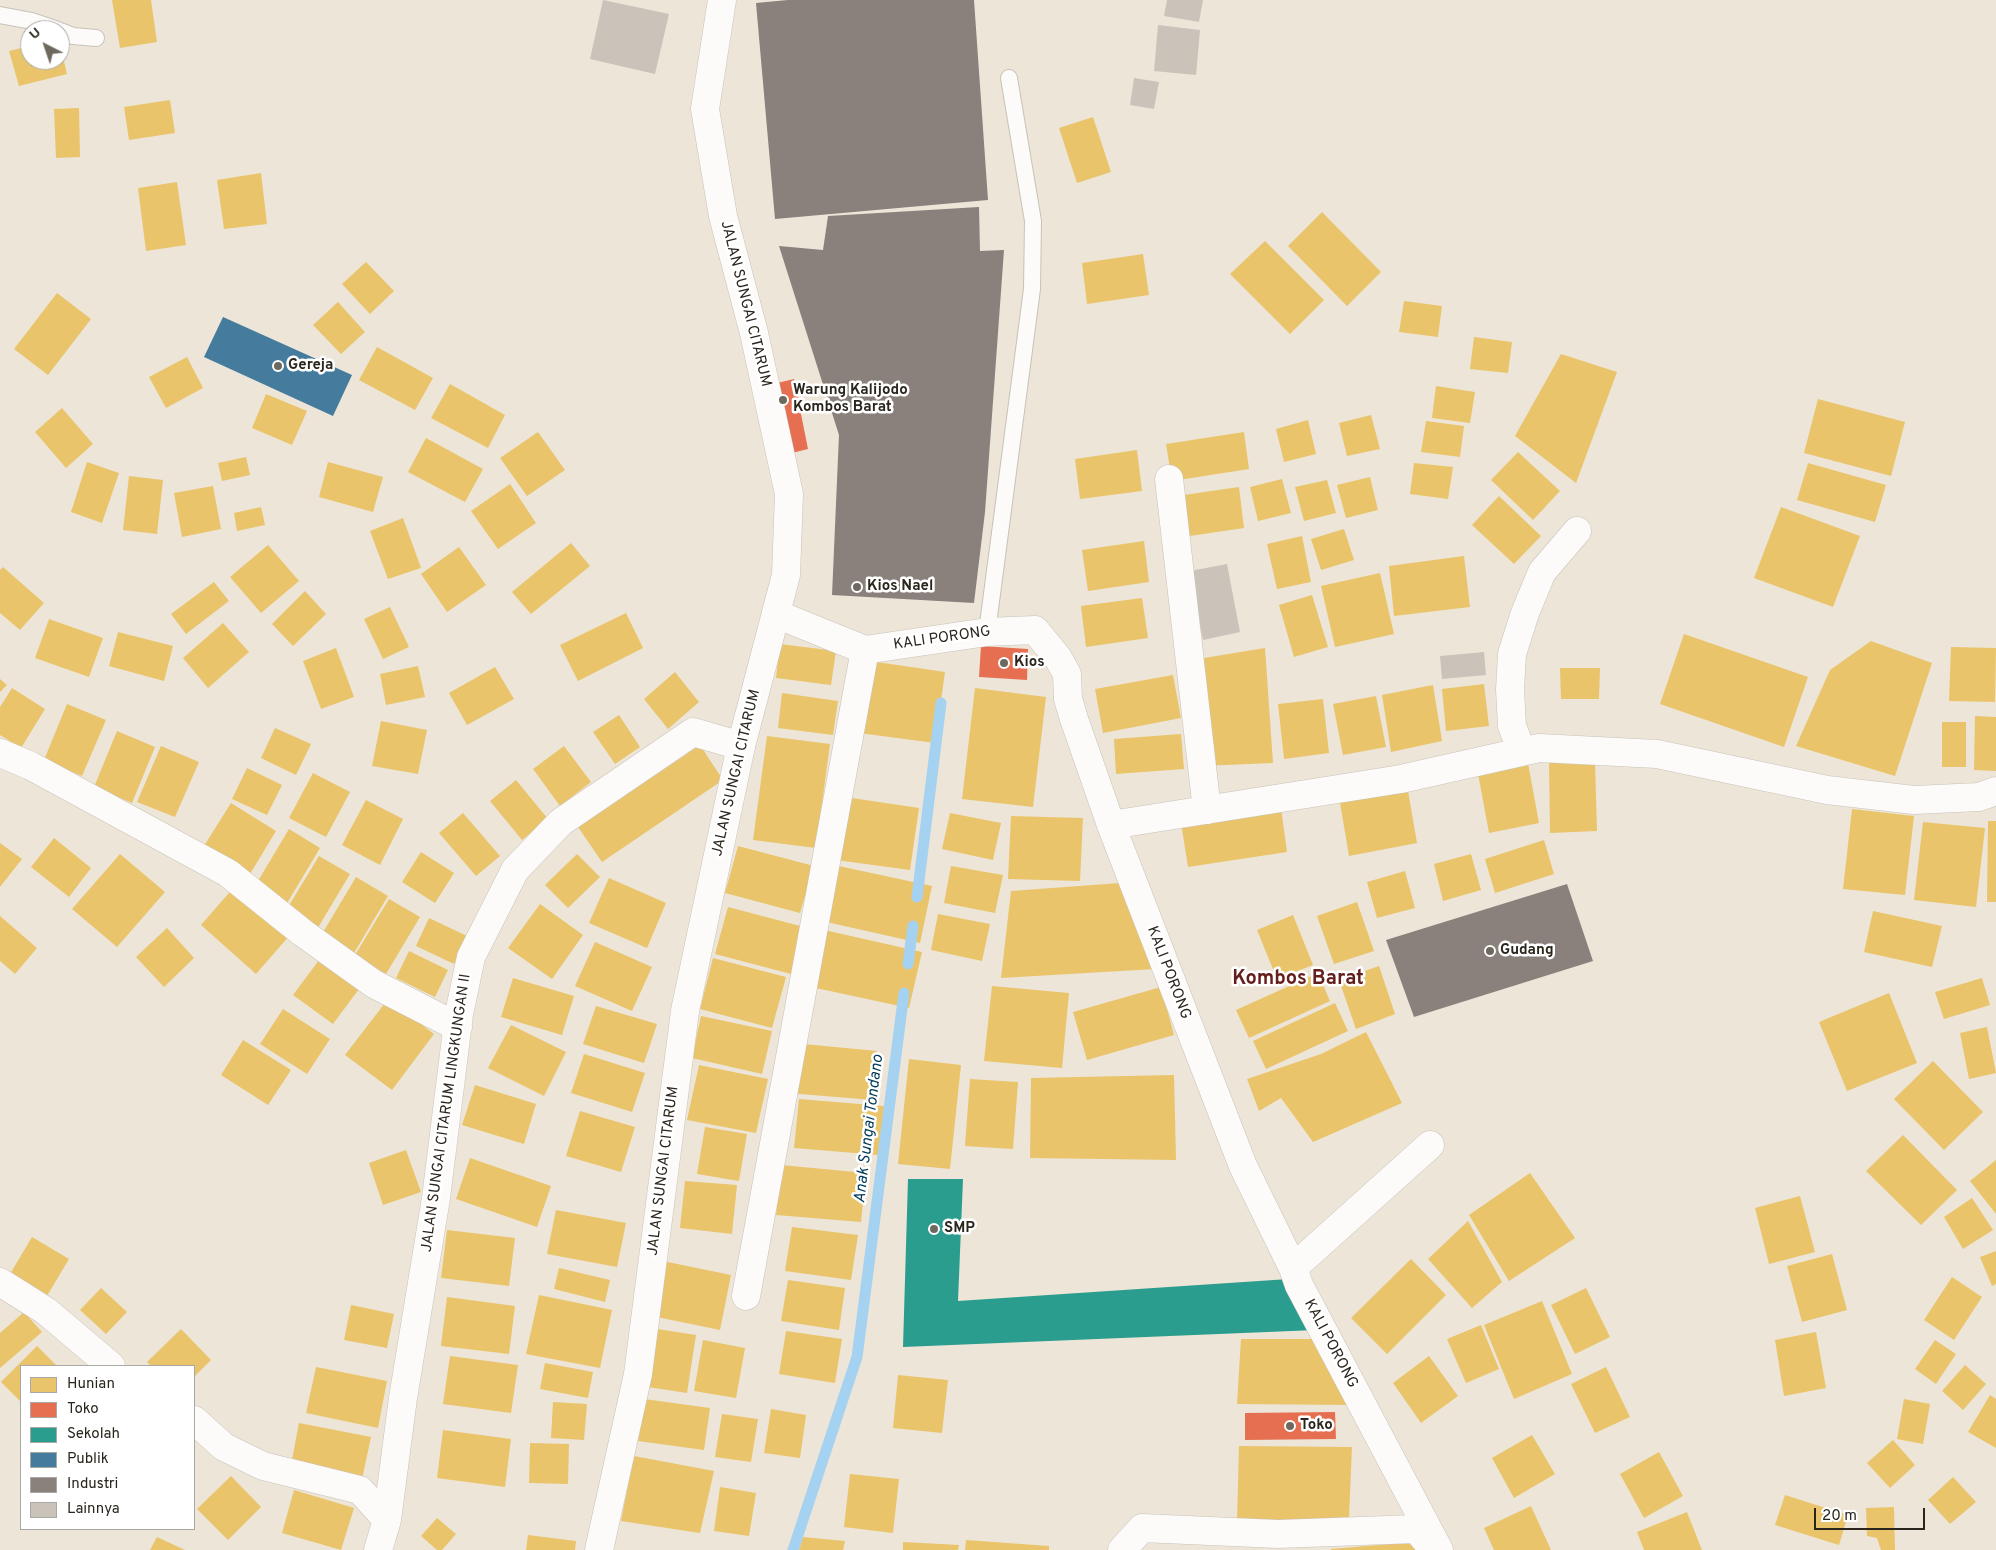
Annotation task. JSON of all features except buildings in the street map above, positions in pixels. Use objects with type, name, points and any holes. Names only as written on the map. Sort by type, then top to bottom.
[{"type":"street","name":"JALAN SUNGAI CITARUM","points":[[599,1550],[638,1374],[685,1011],[741,746],[786,574],[788,494],[754,333],[723,216],[705,109],[722,0]]},
{"type":"street","points":[[1168,479],[1207,810]]},
{"type":"street","points":[[1522,752],[1512,726],[1510,690],[1512,654],[1525,613],[1542,572],[1577,531]]},
{"type":"street","points":[[746,1296],[865,650],[776,614]]},
{"type":"street","name":"KALI PORONG","points":[[865,650],[987,632],[1035,630],[1058,658],[1067,674],[1068,700],[1111,826],[1243,1166],[1293,1268],[1299,1285],[1439,1550]]},
{"type":"street","name":"JALAN SUNGAI CITARUM LINGKUNGAN II","points":[[378,1550],[388,1520],[402,1398],[436,1198],[458,1027],[471,957],[515,870],[561,822],[693,732],[741,746]]},
{"type":"street","points":[[1111,826],[1401,779],[1539,748],[1658,754],[1827,790],[1914,800],[1979,797],[1996,791]]},
{"type":"street","points":[[0,753],[31,766],[228,873],[303,933],[374,984],[458,1027]]},
{"type":"street","points":[[1293,1268],[1430,1145]]},
{"type":"street","points":[[0,1282],[46,1311],[110,1365]]},
{"type":"street","points":[[195,1421],[224,1447],[263,1466],[360,1490],[388,1520]]},
{"type":"street","points":[[1122,1550],[1142,1528],[1278,1534],[1416,1529],[1434,1550]]},
{"type":"lane","points":[[0,15],[27,20]]},
{"type":"lane","points":[[70,35],[96,38]]},
{"type":"lane","points":[[987,632],[1032,289],[1033,221],[1009,78]]},
{"type":"waterway","name":"Anak Sungai Tondano","points":[[917,897],[941,703]]},
{"type":"waterway","name":"Anak Sungai Tondano","points":[[908,964],[913,926]]},
{"type":"waterway","name":"Anak Sungai Tondano","points":[[793,1550],[857,1357],[904,993]]},
{"type":"place","name":"Gereja","points":[[278,366]]},
{"type":"place","name":"Warung Kalijodo Kombos Barat","points":[[783,400]]},
{"type":"place","name":"Kios Nael","points":[[857,587]]},
{"type":"place","name":"Kios","points":[[1004,663]]},
{"type":"place","name":"Gudang","points":[[1490,951]]},
{"type":"place","name":"SMP","points":[[934,1229]]},
{"type":"place","name":"Toko","points":[[1290,1426]]},
{"type":"district","name":"Kombos Barat","points":[[1298,980]]}]
